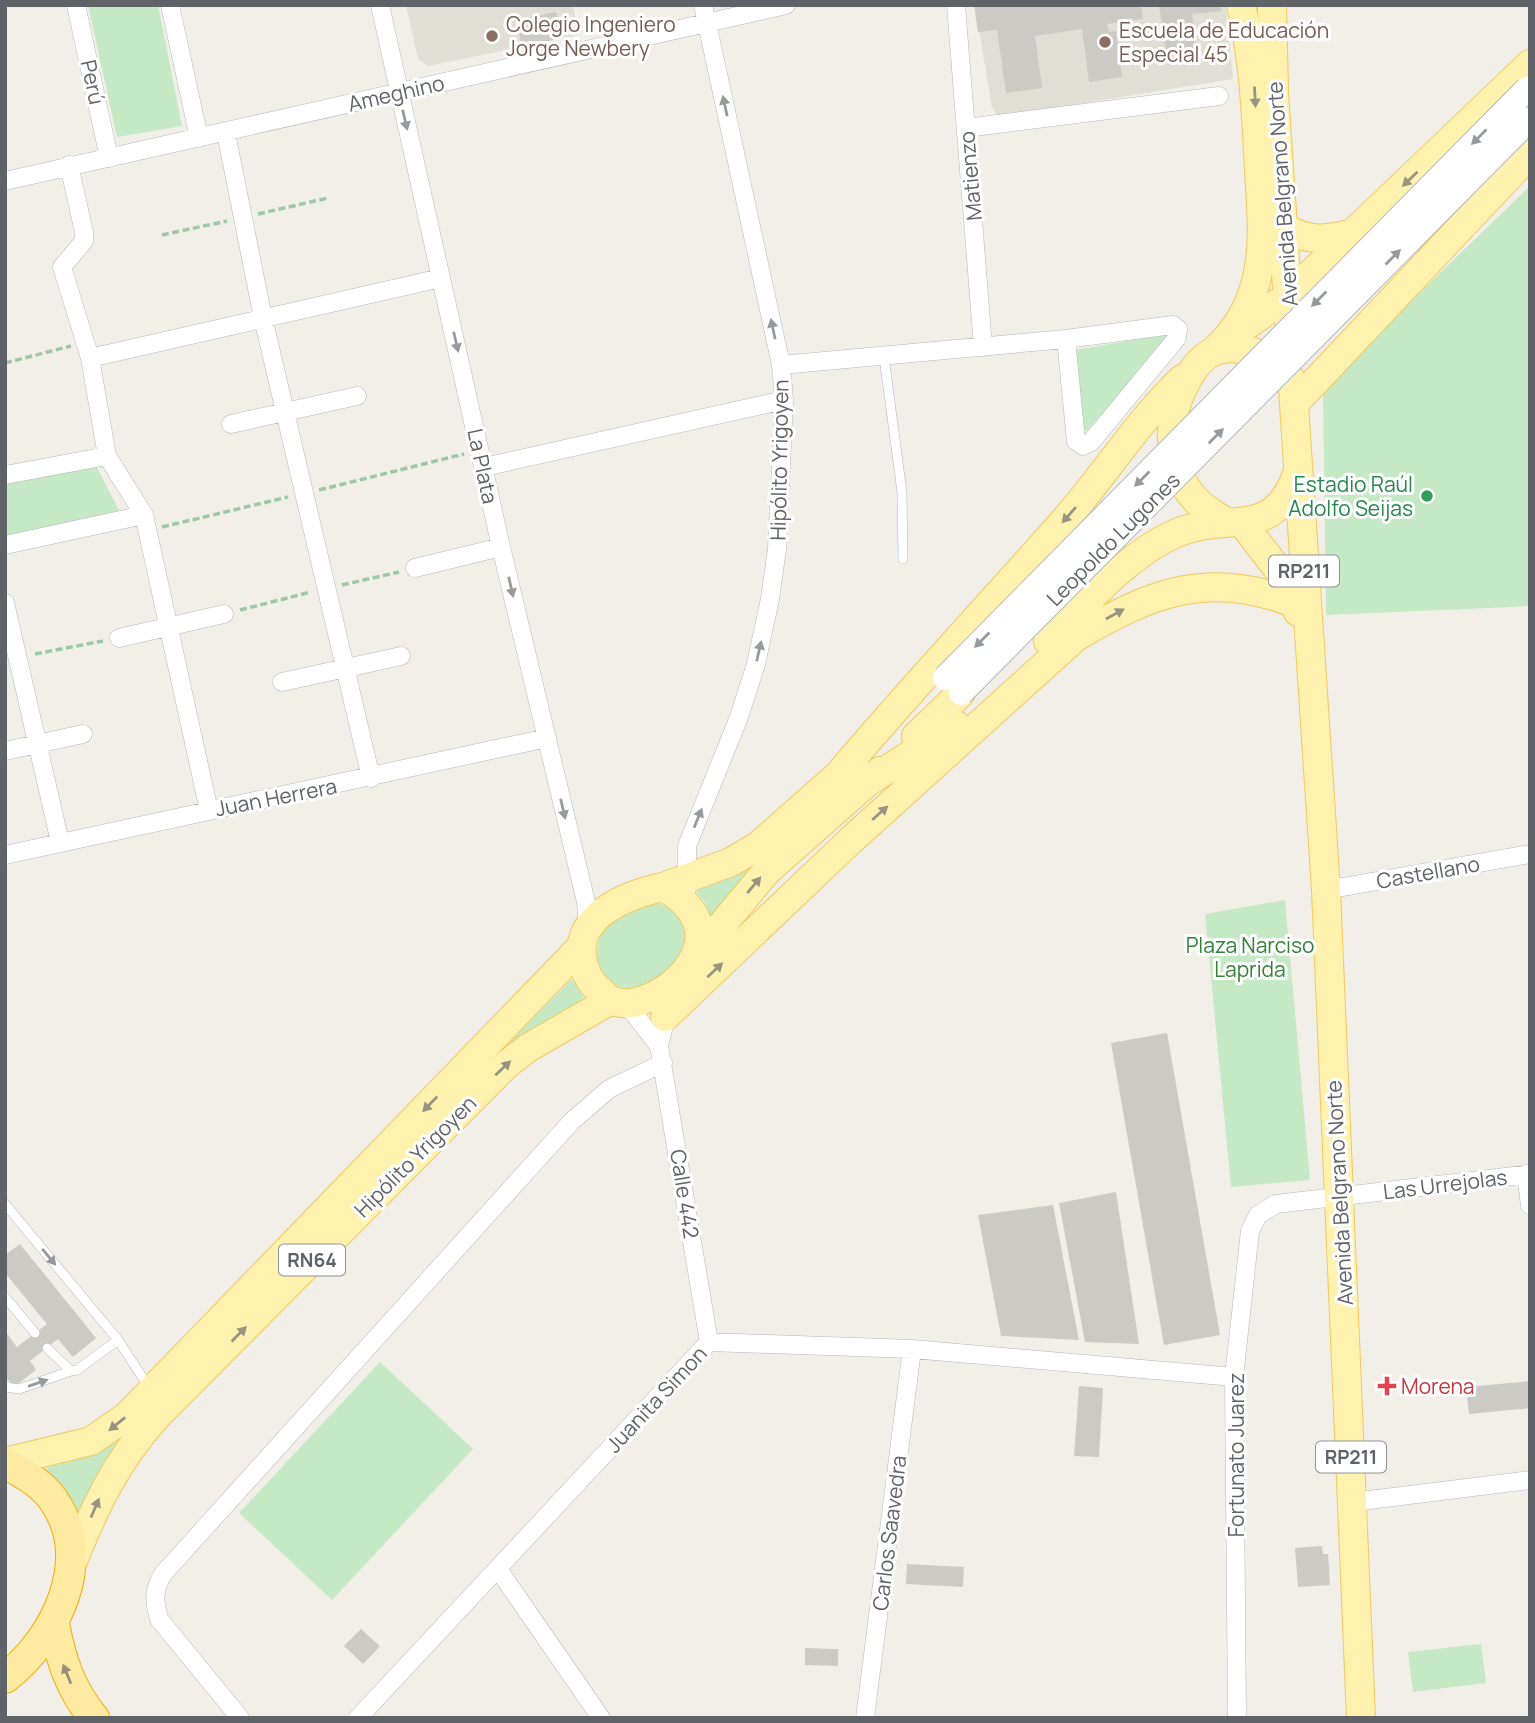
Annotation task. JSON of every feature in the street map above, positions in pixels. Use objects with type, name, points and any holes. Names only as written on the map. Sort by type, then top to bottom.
[{"type":"highway","name":"RN64","points":[[5,1462],[37,1481],[62,1516],[68,1539],[69,1571],[54,1624],[24,1664],[5,1678]]},
{"type":"highway","points":[[54,1624],[61,1660],[70,1684],[94,1718]]},
{"type":"main road","name":"Avenida Belgrano Norte","points":[[1223,343],[1249,302],[1256,280],[1262,237],[1253,65],[1241,5]]},
{"type":"main road","name":"Avenida Belgrano Norte","points":[[1272,5],[1274,92],[1285,228],[1293,393]]},
{"type":"main road","points":[[840,773],[928,669],[1063,522],[1161,399],[1223,343],[1289,295],[1353,233],[1528,76]]},
{"type":"main road","name":"Leopoldo Lugones","points":[[689,966],[767,871],[868,782],[953,686],[1528,76]]},
{"type":"main road","name":"Leopoldo Lugones","points":[[674,883],[731,862],[758,846],[840,773],[953,686],[1530,119]]},
{"type":"main road","points":[[1293,393],[1530,154]]},
{"type":"main road","points":[[1285,228],[1297,235],[1321,240],[1353,233]]},
{"type":"main road","points":[[868,782],[978,709],[1139,556],[1159,542],[1198,526],[1261,520],[1277,510],[1289,495],[1297,474],[1293,393],[1265,357],[1223,343]]},
{"type":"main road","points":[[1192,370],[1176,402],[1171,427],[1175,465],[1199,503],[1233,522]]},
{"type":"main road","name":"Avenida Belgrano Norte","points":[[1297,474],[1326,890],[1360,1718]]},
{"type":"main road","name":"Avenida Belgrano Norte","points":[[1233,522],[1280,572],[1296,604],[1312,668]]},
{"type":"main road","points":[[665,1017],[850,841],[1058,651],[1119,611],[1179,589],[1236,587],[1296,604]]},
{"type":"main road","points":[[1058,651],[1098,594]]},
{"type":"main road","points":[[674,883],[692,908],[700,927],[689,966]]},
{"type":"main road","name":"RN64","points":[[584,938],[611,906],[631,894],[674,883]]},
{"type":"main road","points":[[584,938],[590,978],[618,1001]]},
{"type":"main road","name":"Hipólito Yrigoyen","points":[[5,1462],[91,1441],[111,1430],[584,938]]},
{"type":"main road","name":"RN64","points":[[618,1001],[658,993],[689,966]]},
{"type":"main road","name":"Hipólito Yrigoyen","points":[[69,1571],[107,1483],[134,1441],[157,1416],[506,1065],[528,1048],[618,1001]]},
{"type":"street","name":"Perú","points":[[76,5],[109,158]]},
{"type":"street","points":[[170,5],[199,138]]},
{"type":"street","name":"La Plata","points":[[380,5],[501,547],[586,902],[584,938]]},
{"type":"street","name":"Hipólito Yrigoyen","points":[[674,883],[739,717],[756,664],[778,549],[784,400],[781,365],[703,5]]},
{"type":"street","name":"Ameghino","points":[[5,181],[786,5]]},
{"type":"street","name":"Matienzo","points":[[956,5],[983,347]]},
{"type":"street","points":[[966,128],[1219,96]]},
{"type":"street","points":[[226,133],[263,318],[372,778]]},
{"type":"street","points":[[69,166],[84,242],[62,267],[88,350],[107,456],[144,515],[209,811]]},
{"type":"street","points":[[88,350],[263,318],[442,278]]},
{"type":"street","points":[[781,365],[983,347],[1173,325],[1178,329],[1177,338],[1091,442],[1083,446],[1076,440],[1066,338]]},
{"type":"street","points":[[231,424],[357,396]]},
{"type":"street","points":[[484,467],[784,400]]},
{"type":"street","points":[[5,475],[107,456]]},
{"type":"street","points":[[5,545],[144,515]]},
{"type":"street","points":[[415,568],[501,547]]},
{"type":"street","points":[[5,603],[60,842]]},
{"type":"street","points":[[119,638],[224,614]]},
{"type":"street","points":[[282,682],[401,656]]},
{"type":"street","points":[[5,751],[83,734]]},
{"type":"street","name":"Juan Herrera","points":[[5,855],[372,778],[547,738]]},
{"type":"street","name":"Castellano","points":[[1326,890],[1530,854]]},
{"type":"street","name":"Calle 442","points":[[689,966],[665,1017],[661,1055],[709,1342]]},
{"type":"street","name":"Calle 442","points":[[618,1001],[661,1055]]},
{"type":"street","points":[[240,1718],[159,1619],[153,1599],[155,1587],[163,1573],[572,1121],[609,1089],[661,1055]]},
{"type":"street","points":[[1528,1174],[1530,1205]]},
{"type":"street","name":"Las Urrejolas","points":[[1276,1204],[1528,1174]]},
{"type":"street","name":"Fortunato Juarez","points":[[1237,1718],[1234,1377],[1251,1231],[1258,1215],[1276,1204]]},
{"type":"street","name":"Juanita Simon","points":[[358,1718],[709,1342],[912,1349],[1234,1377]]},
{"type":"street","name":"Carlos Saavedra","points":[[865,1718],[912,1349]]},
{"type":"street","points":[[1353,1502],[1530,1480]]},
{"type":"street","points":[[498,1569],[601,1718]]},
{"type":"lane","points":[[884,357],[902,492],[903,559]]},
{"type":"lane","points":[[5,1205],[118,1340],[151,1391]]},
{"type":"lane","points":[[5,1297],[35,1333]]},
{"type":"lane","points":[[5,1387],[19,1389],[77,1370],[118,1340]]},
{"type":"lane","points":[[47,1348],[71,1371]]},
{"type":"path","points":[[5,363],[88,350]]},
{"type":"path","points":[[18,657],[119,638]]},
{"type":"shaded area","name":"Colegio Ingeniero Jorge Newbery","points":[[406,5],[573,5],[579,35],[428,66],[418,59]]},
{"type":"shaded area","name":"Escuela de Educación Especial 45","points":[[975,5],[1226,5],[1233,79],[998,117],[992,107]]},
{"type":"green space","points":[[88,5],[158,5],[182,126],[117,137]]},
{"type":"green space","name":"Estadio Raúl Adolfo Seijas","points":[[1530,186],[1530,606],[1326,615],[1323,386]]},
{"type":"green space","points":[[1168,334],[1168,342],[1087,431],[1082,429],[1075,350]]},
{"type":"green space","points":[[95,464],[121,514],[5,539],[5,483]]},
{"type":"green space","points":[[768,856],[712,921],[704,901],[695,891],[741,873]]},
{"type":"green space","name":"Plaza Narciso Laprida","points":[[1285,900],[1310,1180],[1231,1187],[1205,914]]},
{"type":"green space","points":[[647,901],[669,908],[681,919],[685,934],[682,950],[673,965],[660,978],[644,986],[615,986],[607,981],[598,964],[601,935],[614,918]]},
{"type":"green space","points":[[572,979],[584,998],[495,1056]]},
{"type":"green space","points":[[380,1362],[473,1449],[332,1600],[239,1513]]},
{"type":"green space","points":[[121,1439],[75,1517],[39,1471]]},
{"type":"green space","points":[[1481,1644],[1486,1683],[1413,1692],[1408,1652]]},
{"type":"building","points":[[974,5],[1141,5],[1143,19],[1107,24],[1109,32],[1116,31],[1122,77],[1089,82],[1082,29],[1035,36],[1042,88],[1006,93],[997,30],[978,32]]},
{"type":"building","points":[[1159,5],[1220,5],[1221,11],[1192,14],[1198,61],[1168,65]]},
{"type":"building","points":[[556,12],[562,38],[522,47],[516,20]]},
{"type":"building","points":[[1167,1033],[1220,1335],[1164,1345],[1111,1043]]},
{"type":"building","points":[[1116,1192],[1139,1344],[1085,1342],[1059,1203]]},
{"type":"building","points":[[1053,1205],[1079,1340],[1001,1336],[978,1215]]},
{"type":"building","points":[[20,1244],[96,1338],[73,1357],[58,1339],[30,1361],[36,1370],[14,1387],[5,1376],[5,1331],[17,1347],[47,1324],[5,1273],[5,1255]]},
{"type":"building","points":[[1530,1381],[1530,1408],[1469,1414],[1466,1387]]},
{"type":"building","points":[[1079,1386],[1103,1388],[1099,1457],[1074,1456]]},
{"type":"building","points":[[1322,1546],[1323,1554],[1328,1554],[1330,1585],[1298,1587],[1295,1548]]},
{"type":"building","points":[[907,1564],[964,1567],[963,1587],[906,1584]]},
{"type":"building","points":[[361,1629],[380,1646],[363,1664],[344,1646]]},
{"type":"building","points":[[805,1648],[838,1649],[838,1666],[805,1665]]},
{"type":"place","name":"Colegio Ingeniero Jorge Newbery","points":[[492,36]]},
{"type":"place","name":"Escuela de Educación Especial 45","points":[[1105,42]]},
{"type":"place","name":"Estadio Raúl Adolfo Seijas","points":[[1427,496]]},
{"type":"place","name":"Morena","points":[[1387,1386]]}]
